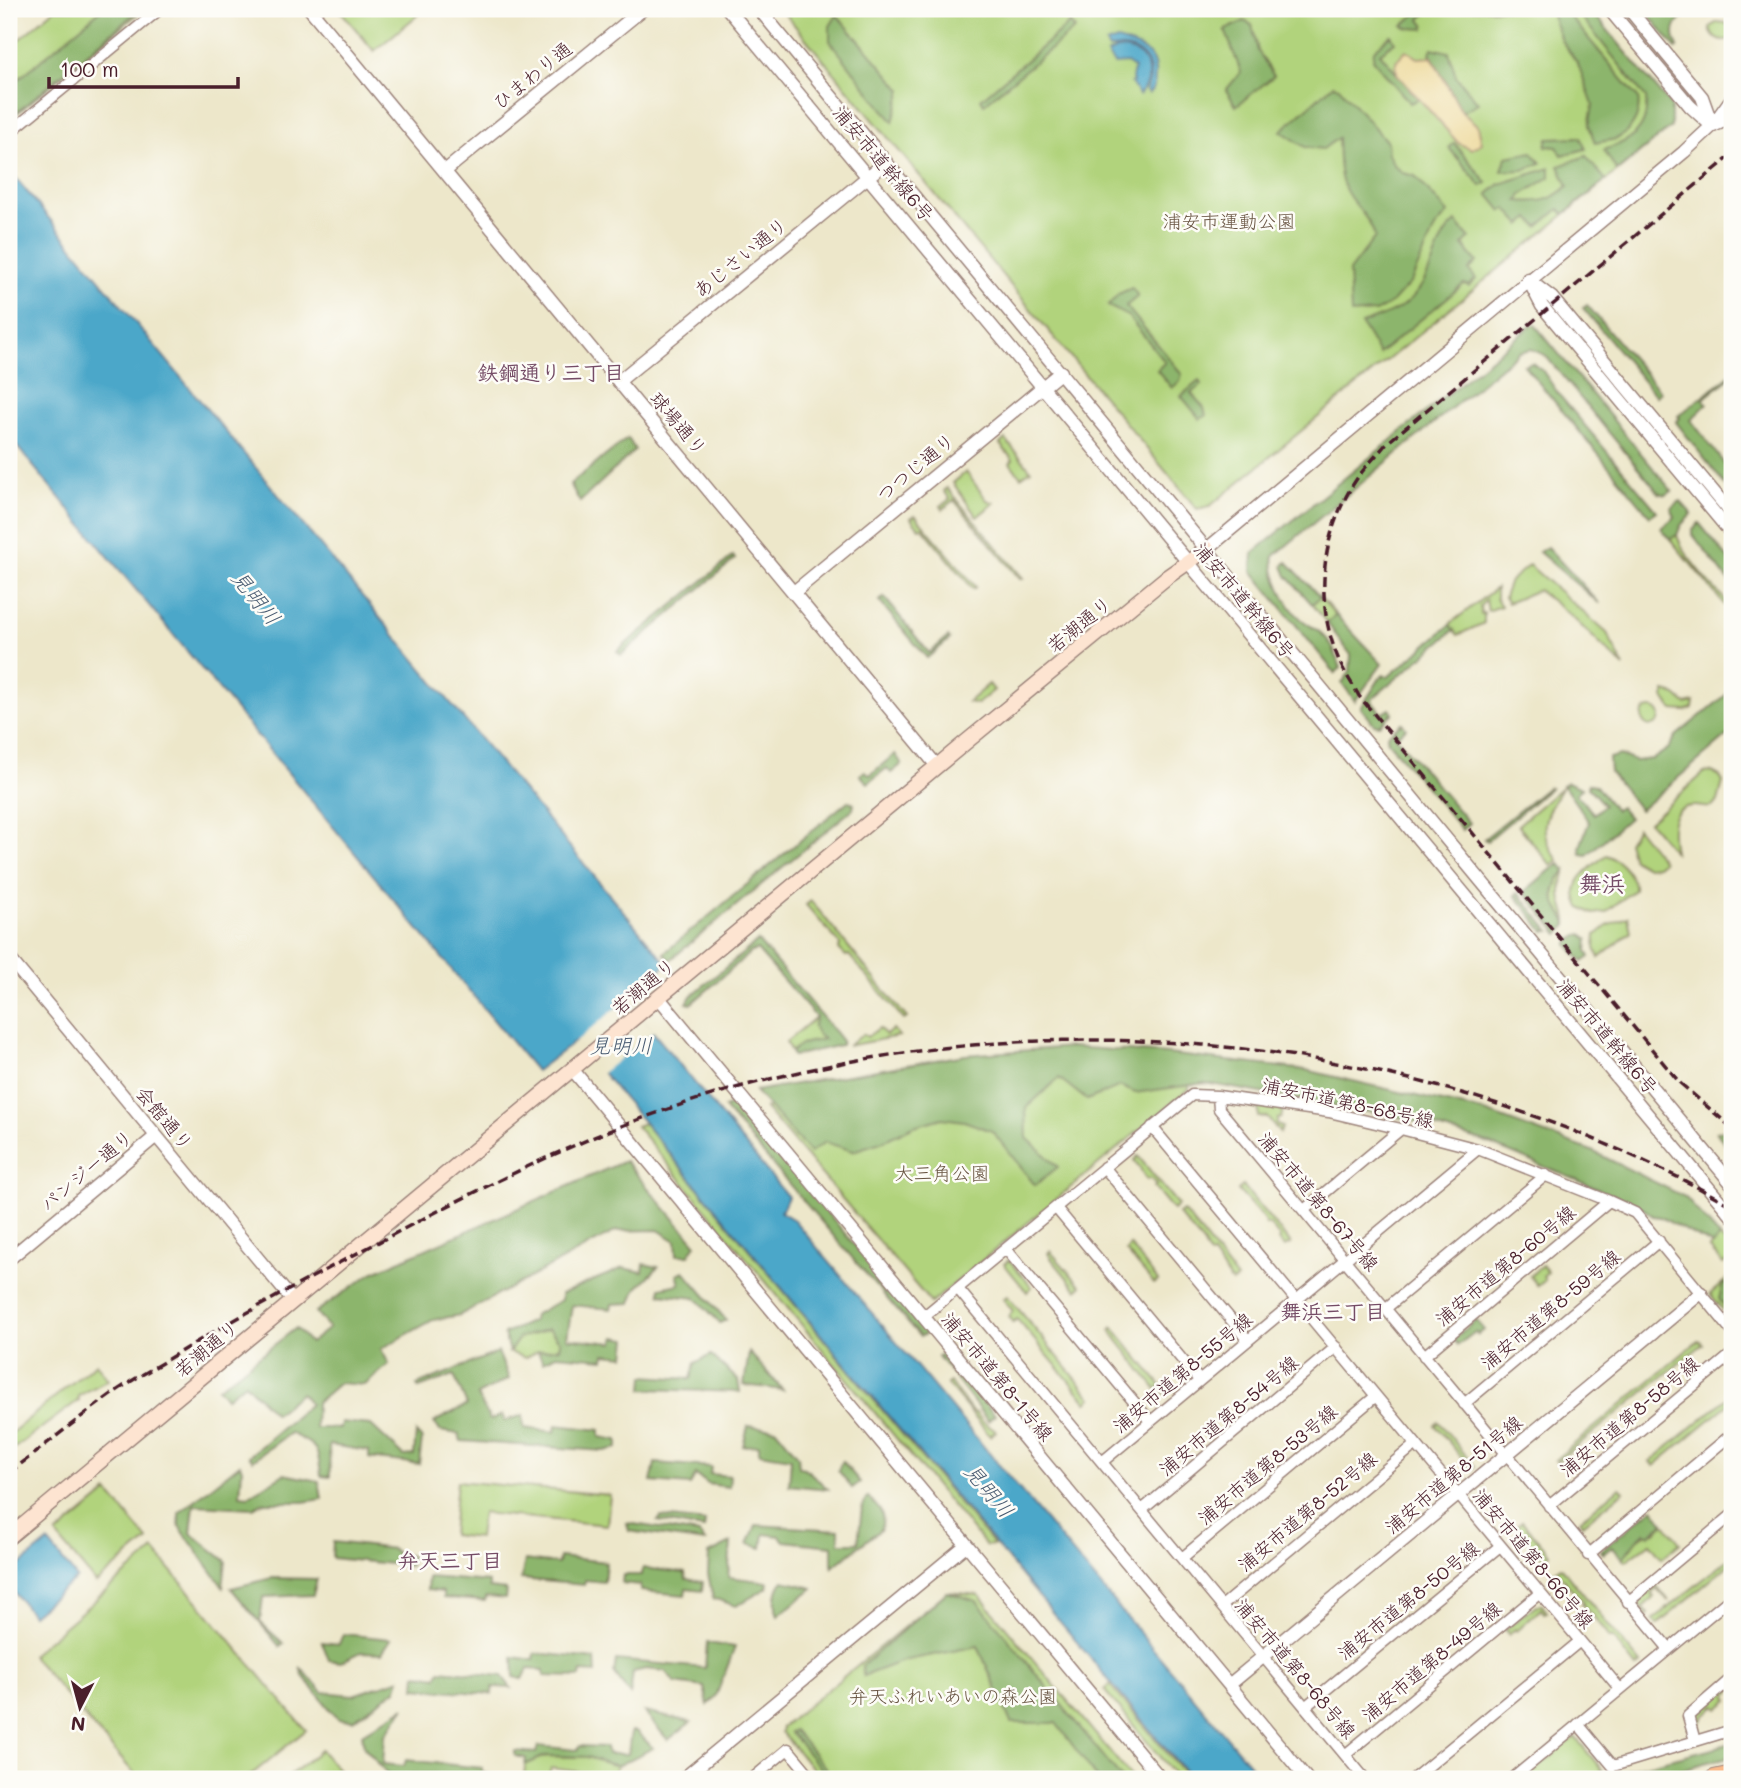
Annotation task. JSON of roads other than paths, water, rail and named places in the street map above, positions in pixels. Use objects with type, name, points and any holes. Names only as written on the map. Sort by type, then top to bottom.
[{"type":"highway","points":[[1714,1779],[1732,1775]]},
{"type":"main road","name":"若潮通り","points":[[9,1537],[937,766],[1157,585],[1207,548]]},
{"type":"street","points":[[9,133],[160,9]]},
{"type":"street","name":"球場通り","points":[[310,9],[937,766]]},
{"type":"street","name":"ひまわり通","points":[[445,171],[643,9]]},
{"type":"street","name":"浦安市道幹線6号","points":[[728,9],[1732,1216]]},
{"type":"street","name":"浦安市道幹線6号","points":[[760,9],[1732,1184]]},
{"type":"street","points":[[1609,9],[1690,106],[1712,126]]},
{"type":"street","points":[[1629,9],[1702,97],[1712,126]]},
{"type":"street","points":[[1207,548],[1712,126],[1732,98]]},
{"type":"street","points":[[1712,126],[1732,117]]},
{"type":"street","name":"あじさい通り","points":[[619,381],[886,162]]},
{"type":"street","points":[[1528,279],[1552,298],[1732,514]]},
{"type":"street","points":[[1528,279],[1542,306],[1732,534]]},
{"type":"street","name":"つつじ通り","points":[[794,592],[1061,372]]},
{"type":"street","name":"会館通り","points":[[9,958],[155,1138],[293,1301]]},
{"type":"street","name":"浦安市道第8-1号線","points":[[659,998],[1307,1779]]},
{"type":"street","points":[[572,1069],[1161,1779]]},
{"type":"street","name":"浦安市道第8-68号線","points":[[923,1317],[1192,1095],[1218,1096],[1329,1112],[1478,1149],[1635,1213],[1732,1331]]},
{"type":"street","name":"浦安市道第8-67号線","points":[[1218,1096],[1219,1109],[1669,1649]]},
{"type":"street","name":"浦安市道第8-66号線","points":[[1152,1128],[1620,1689]]},
{"type":"street","points":[[1304,1210],[1401,1129]]},
{"type":"street","name":"パンジー通り","points":[[9,1259],[155,1138]]},
{"type":"street","name":"浦安市道第8-55号線","points":[[1102,1462],[1478,1149]]},
{"type":"street","points":[[1104,1167],[1247,1339]]},
{"type":"street","points":[[1385,1309],[1546,1175]]},
{"type":"street","name":"浦安市道第8-60号線","points":[[1424,1356],[1609,1202]]},
{"type":"street","points":[[1056,1208],[1199,1380]]},
{"type":"street","name":"浦安市道第8-59号線","points":[[1464,1404],[1659,1241]]},
{"type":"street","points":[[1006,1249],[1150,1421]]},
{"type":"street","name":"浦安市道第8-68号線","points":[[958,1289],[1365,1779]]},
{"type":"street","name":"浦安市道第8-51号線","points":[[1228,1685],[1701,1293]]},
{"type":"street","name":"浦安市道第8-54号線","points":[[1142,1510],[1336,1347]]},
{"type":"street","name":"浦安市道第8-58号線","points":[[1549,1506],[1732,1354]]},
{"type":"street","name":"浦安市道第8-53号線","points":[[1182,1558],[1376,1396]]},
{"type":"street","points":[[1588,1555],[1732,1434]]},
{"type":"street","name":"浦安市道第8-52号線","points":[[1222,1606],[1416,1444]]},
{"type":"street","points":[[1628,1602],[1732,1516]]},
{"type":"street","points":[[683,1779],[966,1545]]},
{"type":"street","name":"浦安市道第8-50号線","points":[[1305,1707],[1500,1546]]},
{"type":"street","name":"浦安市道第8-49号線","points":[[1345,1755],[1539,1593]]},
{"type":"street","points":[[1512,1779],[1732,1597]]},
{"type":"street","points":[[1413,1779],[1580,1641]]},
{"type":"street","points":[[1695,1741],[1688,1716],[1732,1678]]},
{"type":"street","points":[[1578,1724],[1613,1766],[1732,1730]]},
{"type":"street","points":[[752,1779],[788,1749],[813,1779]]},
{"type":"water","points":[[1117,40],[1139,47],[1150,56],[1155,68],[1155,82],[1149,93],[1146,90],[1150,71],[1148,63],[1143,56],[1129,49],[1109,49],[1106,44]]},
{"type":"water","points":[[1117,49],[1135,53],[1146,63],[1148,78],[1139,95],[1131,83],[1134,68],[1127,63],[1114,64],[1107,54]]},
{"type":"water","name":"見明川","points":[[9,170],[667,964],[626,999],[788,1197],[781,1212],[794,1220],[1262,1779],[1191,1779],[576,1041],[536,1071],[9,437]]},
{"type":"water","points":[[48,1542],[77,1578],[32,1615],[9,1586],[9,1574]]},
{"type":"railway","points":[[1732,155],[1386,444],[1358,477],[1336,519],[1329,541],[1324,588],[1330,635],[1340,663],[1359,696],[1680,1083],[1732,1128]]},
{"type":"railway","points":[[9,1473],[112,1394],[193,1344],[345,1260],[533,1164],[632,1122],[768,1080],[908,1052],[1049,1041],[1191,1044],[1332,1062],[1471,1096],[1604,1143],[1732,1206]]},
{"type":"district","name":"鉄鋼通り三丁目","points":[[551,371]]},
{"type":"district","name":"舞浜","points":[[1602,883]]},
{"type":"district","name":"舞浜三丁目","points":[[1333,1310]]},
{"type":"district","name":"弁天三丁目","points":[[450,1559]]},
{"type":"park label","name":"浦安市運動公園","points":[[1229,220]]},
{"type":"park label","name":"大三角公園","points":[[942,1172]]},
{"type":"park label","name":"弁天ふれいあいの森公園","points":[[953,1695]]}]
